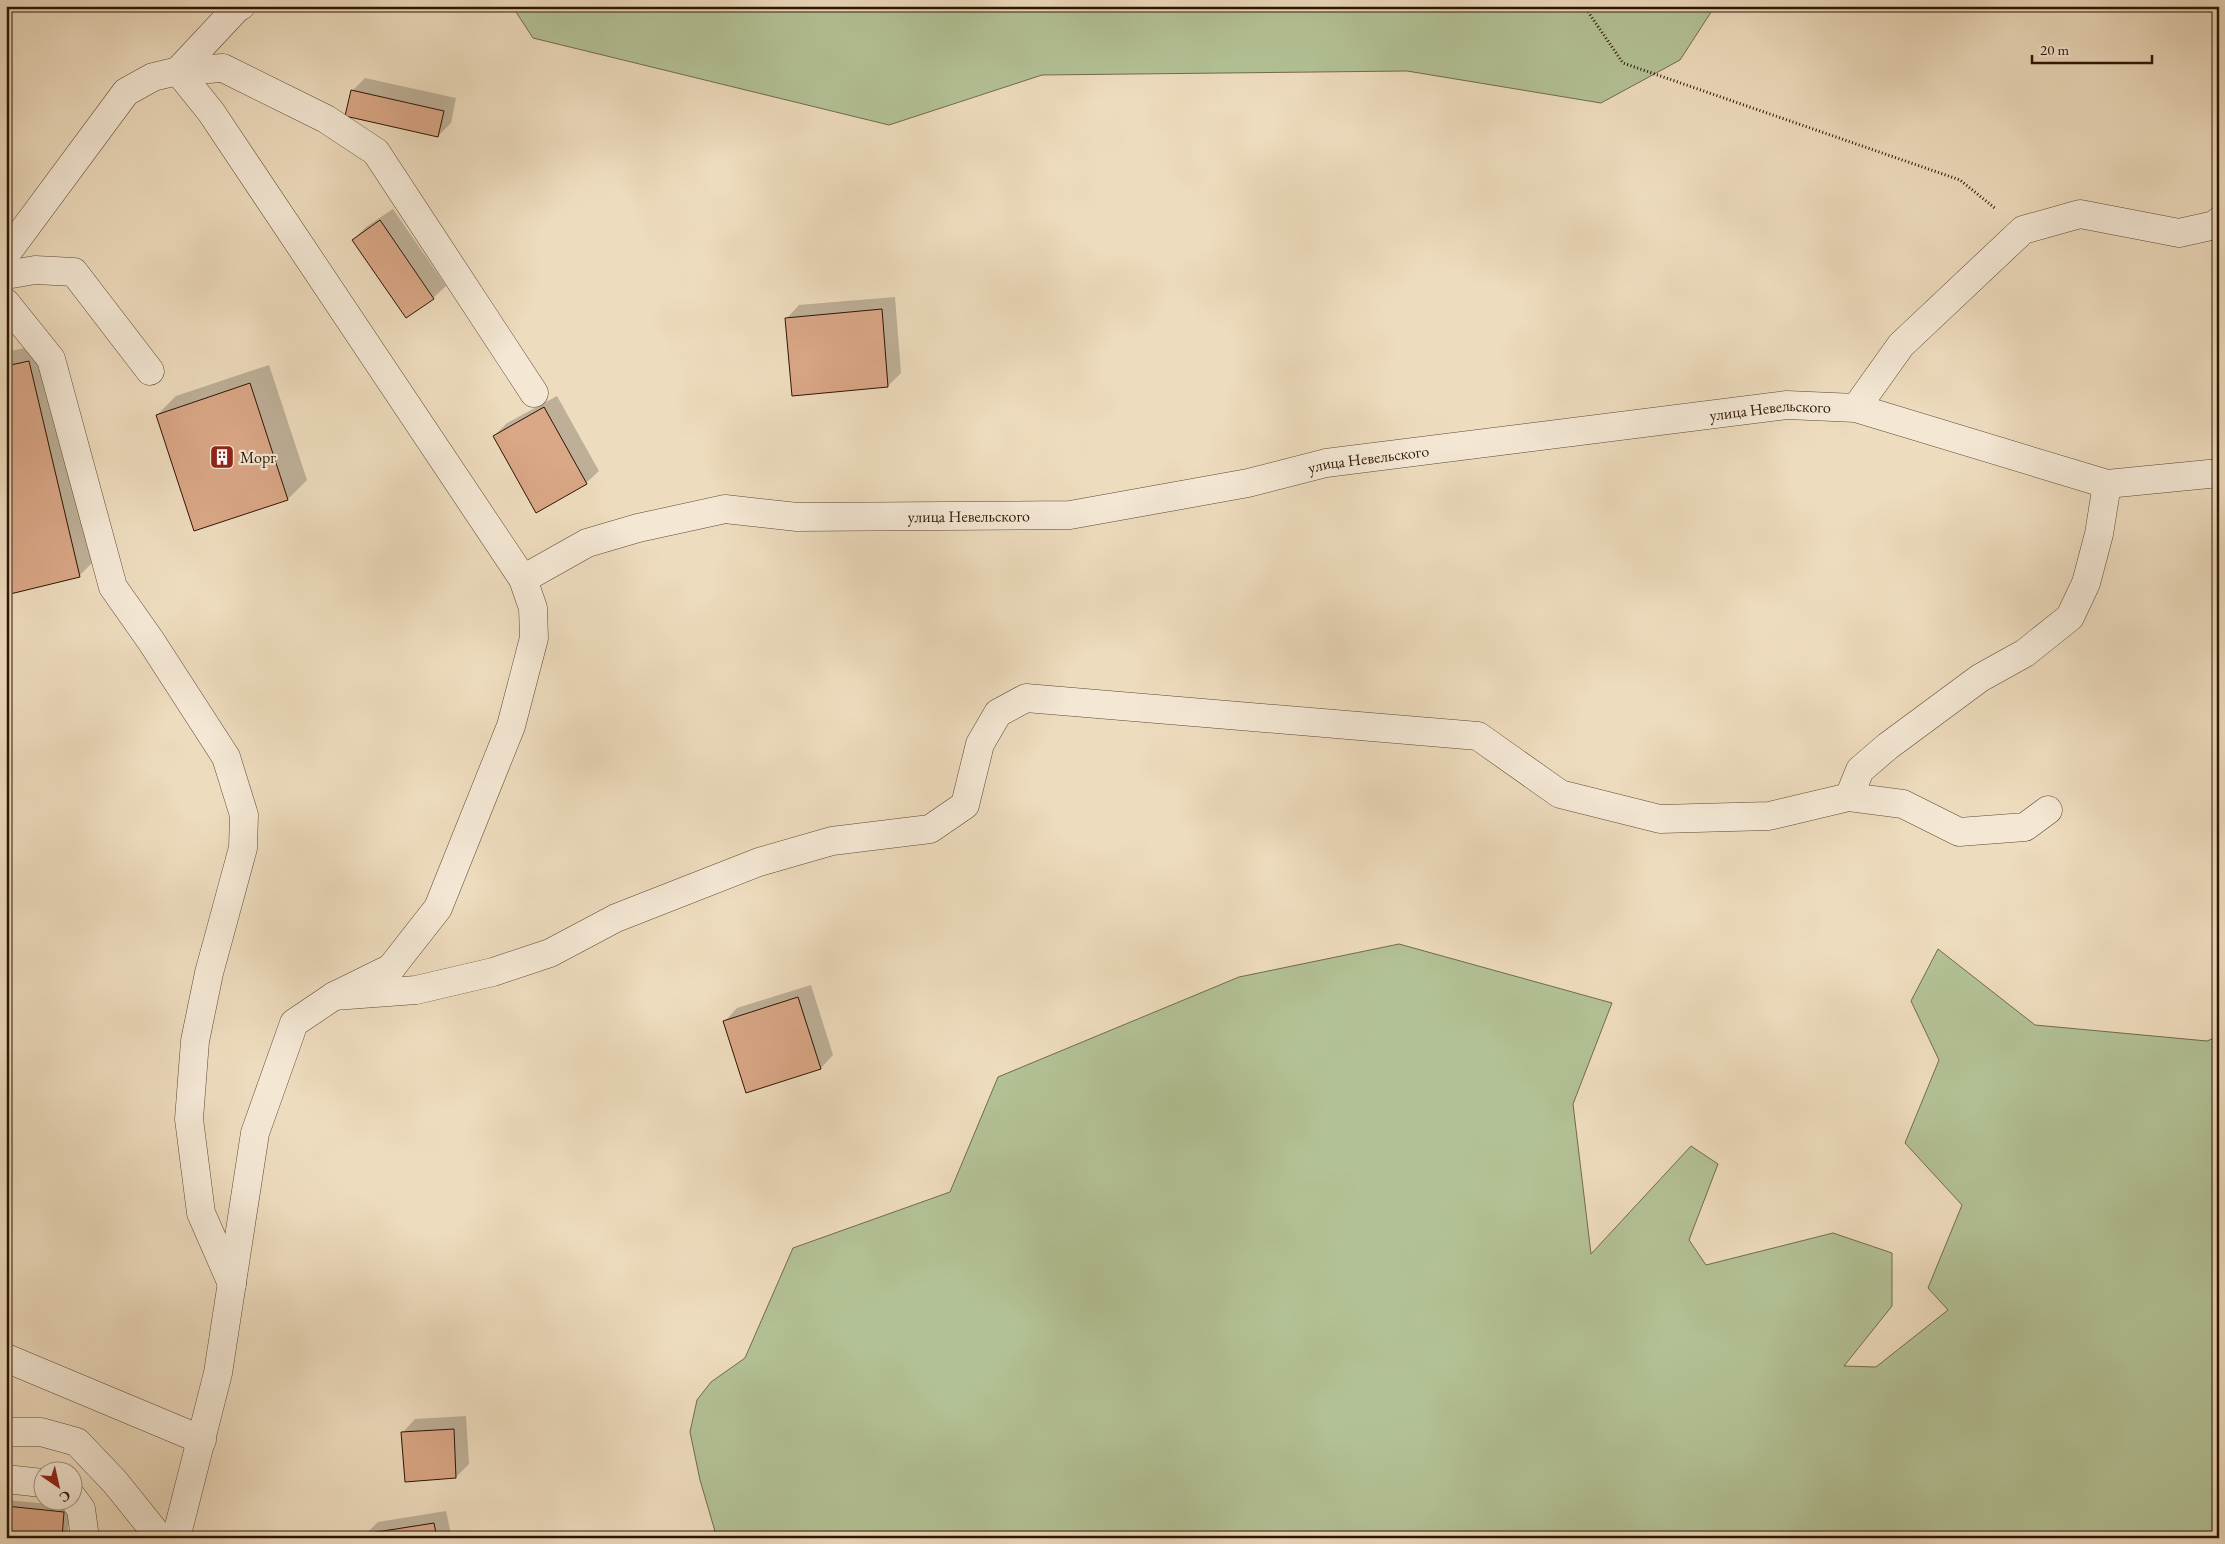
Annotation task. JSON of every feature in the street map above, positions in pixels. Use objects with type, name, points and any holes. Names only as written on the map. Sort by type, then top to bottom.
[{"type":"street","points":[[178,71],[242,6]]},
{"type":"street","points":[[6,254],[126,92],[153,77],[178,71],[223,68],[326,119],[376,152],[534,393]]},
{"type":"street","points":[[176,1538],[218,1373],[255,1133],[294,1023],[334,996],[391,968],[438,908],[511,726],[534,638],[533,608],[523,579],[211,112],[178,71]]},
{"type":"street","points":[[1856,408],[1901,345],[2022,230],[2080,214],[2179,233],[2215,225],[2219,221]]},
{"type":"street","points":[[6,275],[35,270],[74,272],[150,370]]},
{"type":"street","points":[[6,303],[51,359],[113,587],[152,641],[226,757],[244,815],[243,848],[209,973],[195,1041],[189,1119],[201,1213],[232,1284]]},
{"type":"street","name":"улица Невельского","points":[[523,579],[587,544],[638,528],[725,509],[797,516],[1070,515],[1248,482],[1326,463],[1787,405],[1856,408],[2107,484],[2219,473]]},
{"type":"street","points":[[1849,797],[1860,770],[1888,746],[1980,678],[2025,653],[2070,617],[2086,584],[2099,534],[2107,484]]},
{"type":"street","points":[[334,996],[416,990],[493,972],[550,953],[616,918],[759,862],[832,840],[930,829],[965,805],[980,744],[998,713],[1026,698],[1478,736],[1560,794],[1660,819],[1769,816],[1849,797],[1903,804],[1959,832],[2025,827],[2048,810]]},
{"type":"street","points":[[6,1358],[202,1440]]},
{"type":"street","points":[[6,1432],[42,1432],[78,1442],[115,1482],[160,1538]]},
{"type":"street","points":[[6,1479],[32,1482]]},
{"type":"street","points":[[81,1512],[85,1538]]},
{"type":"path","points":[[1584,6],[1623,63],[1960,180],[2022,230]]},
{"type":"green space","points":[[512,6],[1715,6],[1680,60],[1601,103],[1407,71],[1042,75],[889,125],[533,38]]},
{"type":"green space","points":[[1399,944],[1612,1003],[1573,1104],[1591,1254],[1691,1146],[1718,1164],[1689,1240],[1706,1265],[1833,1233],[1892,1253],[1892,1306],[1844,1366],[1876,1367],[1948,1310],[1928,1288],[1962,1205],[1905,1143],[1939,1060],[1911,1001],[1938,949],[2035,1025],[2207,1041],[2219,1036],[2219,1538],[717,1538],[700,1480],[690,1432],[697,1400],[711,1382],[745,1358],[793,1248],[950,1192],[998,1077],[1239,977]]},
{"type":"building","points":[[351,90],[444,111],[438,137],[345,116]]},
{"type":"building","points":[[380,220],[434,299],[406,318],[352,240]]},
{"type":"building","points":[[882,309],[888,387],[792,396],[785,318]]},
{"type":"building","points":[[29,361],[80,577],[6,595],[6,366]]},
{"type":"building","name":"Морг","points":[[250,383],[288,500],[194,531],[156,415]]},
{"type":"building","points":[[544,407],[587,484],[536,513],[493,436]]},
{"type":"building","points":[[798,997],[821,1069],[746,1093],[723,1021]]},
{"type":"building","points":[[454,1429],[456,1478],[405,1482],[401,1432]]},
{"type":"building","points":[[6,1506],[32,1509],[32,1512],[64,1512],[62,1538],[6,1538]]},
{"type":"building","points":[[434,1523],[437,1538],[365,1538],[364,1534]]},
{"type":"place","name":"Морг","points":[[222,457]]}]
